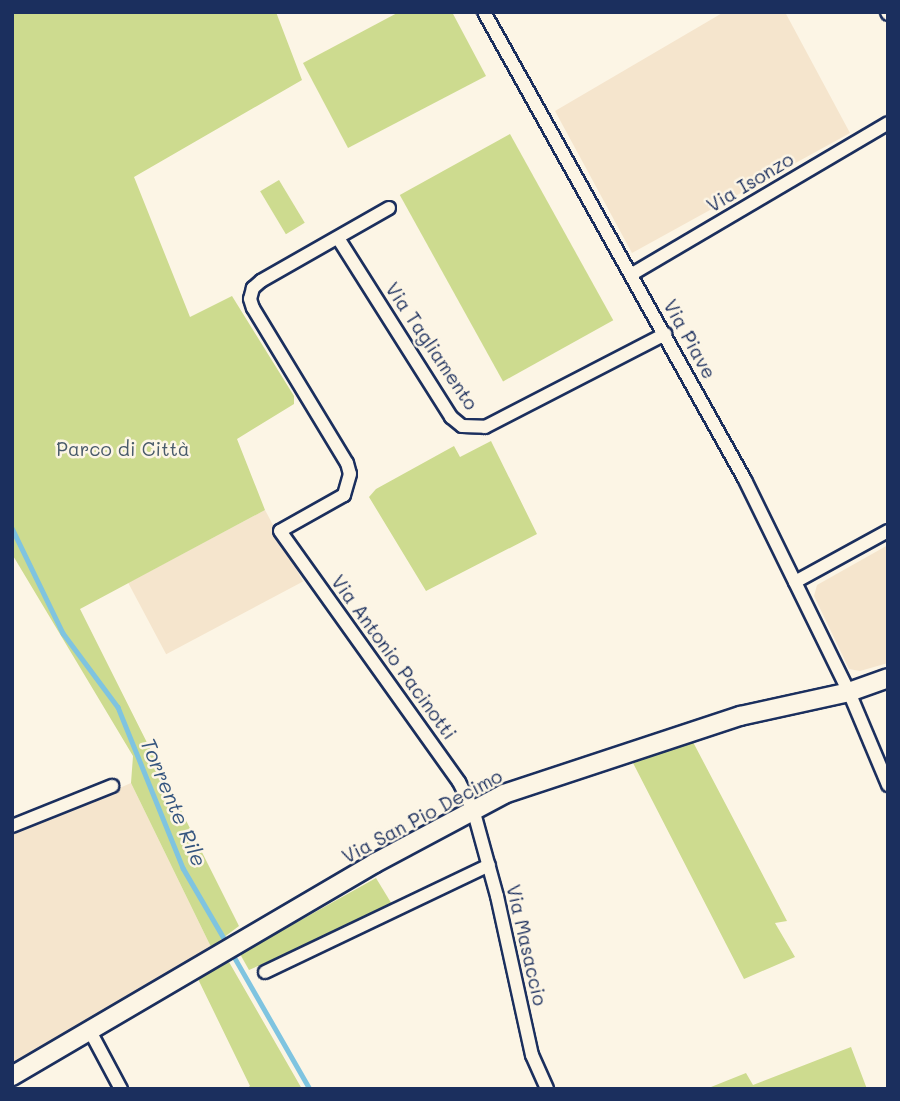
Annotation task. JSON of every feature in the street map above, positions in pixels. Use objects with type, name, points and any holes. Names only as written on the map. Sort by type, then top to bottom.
[{"type":"street","name":"Via Piave","points":[[484,12],[734,459],[849,692],[888,785]]},
{"type":"street","name":"Via Isonzo","points":[[632,274],[888,123]]},
{"type":"street","points":[[338,238],[389,208]]},
{"type":"street","name":"Via Tagliamento","points":[[338,238],[452,417],[462,426],[485,427],[665,334]]},
{"type":"street","name":"Via Antonio Pacinotti","points":[[338,238],[261,281],[253,288],[250,299],[347,463],[350,474],[344,495],[279,531],[459,782],[473,809]]},
{"type":"street","points":[[795,582],[888,531]]},
{"type":"street","name":"Via San Pio Decimo","points":[[12,1076],[239,942],[504,793],[740,716],[849,692],[888,678]]},
{"type":"street","points":[[12,826],[112,786]]},
{"type":"street","name":"Via Masaccio","points":[[473,809],[489,865],[532,1055],[547,1089]]},
{"type":"street","points":[[265,972],[489,865]]},
{"type":"street","points":[[90,1031],[121,1089]]},
{"type":"shaded area","points":[[724,12],[785,12],[850,133],[632,253],[555,111]]},
{"type":"shaded area","points":[[265,510],[303,582],[166,654],[128,583]]},
{"type":"shaded area","points":[[888,545],[888,663],[860,671],[849,669],[814,596],[817,585]]},
{"type":"shaded area","points":[[131,783],[211,947],[12,1063],[12,835]]},
{"type":"green space","name":"Parco di Città","points":[[12,12],[276,12],[302,80],[134,177],[190,317],[232,296],[294,396],[294,404],[237,439],[265,510],[80,609],[239,926],[211,947],[131,783],[133,756],[12,554]]},
{"type":"green space","points":[[399,12],[452,12],[486,76],[348,148],[303,63]]},
{"type":"green space","points":[[510,134],[613,320],[503,381],[400,195]]},
{"type":"green space","points":[[279,180],[305,223],[286,234],[260,191]]},
{"type":"green space","points":[[491,441],[537,534],[426,591],[369,497],[376,489],[454,446],[460,457]]},
{"type":"green space","points":[[693,742],[787,921],[775,923],[795,957],[744,979],[633,763]]},
{"type":"green space","points":[[376,878],[393,906],[249,970],[240,954]]},
{"type":"green space","points":[[229,962],[302,1089],[246,1089],[250,1086],[198,979]]},
{"type":"green space","points":[[851,1047],[867,1089],[706,1089],[746,1073],[753,1085]]},
{"type":"waterway","name":"Torrente Rile","points":[[12,528],[63,633],[118,707],[183,868],[228,945]]},
{"type":"waterway","name":"Torrente Rile","points":[[232,953],[310,1089]]}]
